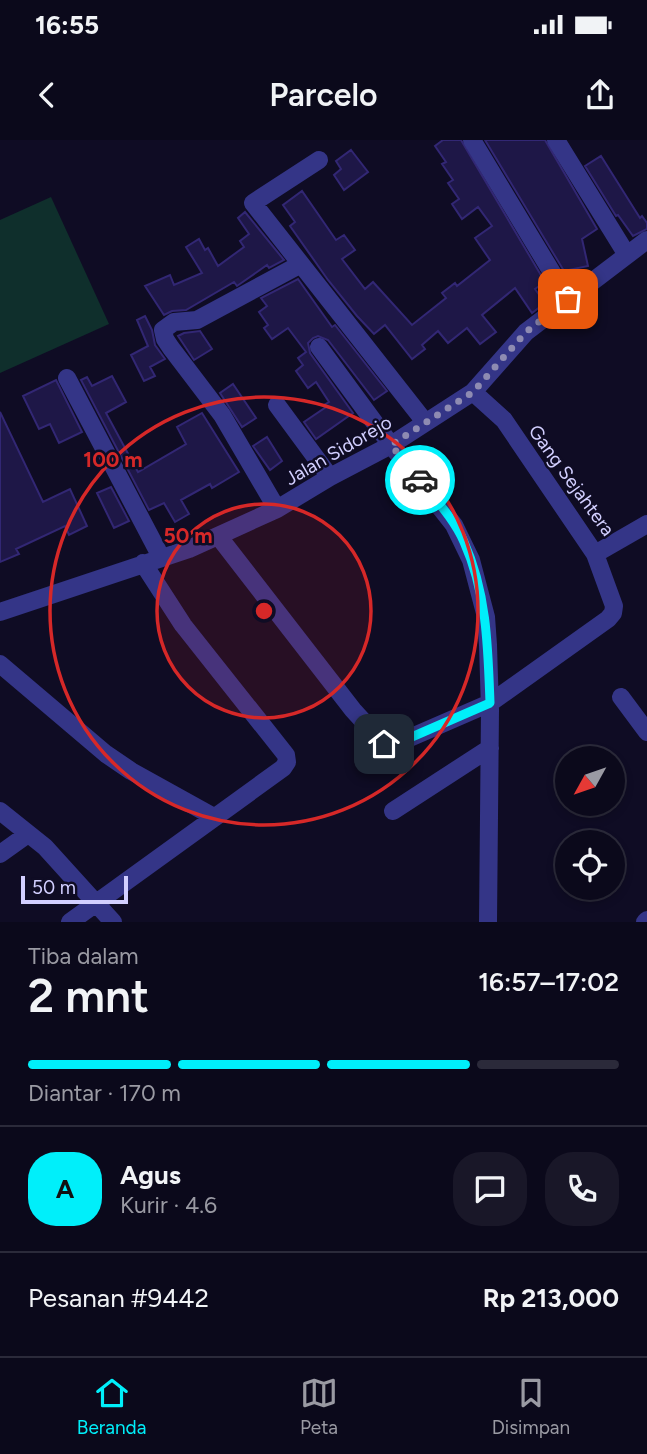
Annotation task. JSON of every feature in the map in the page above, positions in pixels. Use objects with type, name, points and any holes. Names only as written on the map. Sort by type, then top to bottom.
[{"type":"street","points":[[472,140],[568,299]]},
{"type":"street","points":[[556,140],[627,255]]},
{"type":"street","points":[[319,160],[253,203],[425,422]]},
{"type":"street","name":"Jalan Sidorejo","points":[[0,612],[219,537],[277,509],[391,445],[473,392],[526,332],[647,240]]},
{"type":"street","points":[[277,509],[222,415],[170,348],[164,339],[163,330],[174,322],[197,320],[301,264]]},
{"type":"street","points":[[319,347],[464,540],[486,617],[490,703],[488,922]]},
{"type":"street","points":[[67,378],[161,557]]},
{"type":"street","name":"Gang Sejahtera","points":[[473,392],[504,420],[595,554],[647,524]]},
{"type":"street","points":[[276,405],[330,477]]},
{"type":"street","points":[[219,537],[353,710],[384,744],[391,746],[490,703],[608,619],[614,606],[595,554]]},
{"type":"street","points":[[70,922],[283,768],[287,762],[286,755],[183,625],[143,563]]},
{"type":"street","points":[[0,664],[106,754],[214,817]]},
{"type":"street","points":[[621,697],[647,732]]},
{"type":"street","points":[[393,811],[490,748]]},
{"type":"street","points":[[0,811],[45,847],[113,922]]},
{"type":"street","points":[[0,853],[28,834]]},
{"type":"green space","points":[[51,197],[109,324],[0,373],[0,220]]},
{"type":"building","points":[[443,140],[461,140],[545,282],[535,289],[545,303],[532,313],[515,288],[482,315],[496,332],[480,344],[467,328],[448,343],[438,331],[422,345],[425,349],[412,359],[385,325],[374,334],[357,316],[290,226],[295,222],[283,205],[302,191],[336,240],[344,235],[355,250],[342,259],[365,289],[373,282],[412,325],[446,298],[442,293],[455,283],[457,286],[490,260],[475,238],[492,226],[478,207],[462,219],[452,204],[459,199],[448,183],[453,180],[442,164],[446,162],[435,146]]},
{"type":"building","points":[[485,140],[545,140],[597,229],[582,239],[588,266],[564,271]]},
{"type":"building","points":[[351,150],[368,172],[344,190],[334,175],[341,169],[336,161]]},
{"type":"building","points":[[601,156],[640,218],[642,216],[647,223],[647,229],[633,236],[618,215],[616,216],[585,166]]},
{"type":"building","points":[[245,212],[284,260],[269,268],[267,265],[237,286],[234,282],[186,310],[172,311],[164,315],[145,286],[170,275],[174,285],[202,273],[186,247],[199,239],[205,250],[208,248],[218,266],[244,247],[240,241],[249,234],[238,218]]},
{"type":"building","points":[[298,279],[332,327],[335,325],[387,391],[374,400],[328,340],[318,336],[313,338],[308,343],[310,353],[353,413],[316,439],[304,422],[329,402],[316,382],[308,388],[296,371],[303,365],[298,358],[306,352],[288,328],[272,339],[264,328],[268,325],[259,312],[267,306],[261,298]]},
{"type":"building","points":[[145,316],[155,345],[165,359],[150,367],[155,376],[144,381],[131,355],[148,346],[137,320]]},
{"type":"building","points":[[200,331],[212,349],[194,360],[178,336]]},
{"type":"building","points":[[112,376],[126,402],[106,413],[138,472],[186,444],[177,427],[202,413],[239,472],[212,488],[210,484],[181,500],[189,514],[175,522],[164,503],[149,510],[81,380],[87,377],[92,386]]},
{"type":"building","points":[[56,380],[82,432],[59,443],[50,424],[39,429],[23,396]]},
{"type":"building","points":[[233,384],[256,418],[242,427],[220,393]]},
{"type":"building","points":[[0,412],[43,502],[70,489],[87,526],[69,535],[65,526],[16,549],[19,554],[0,562]]},
{"type":"building","points":[[267,437],[282,461],[270,470],[253,446]]},
{"type":"building","points":[[111,487],[129,521],[114,528],[97,493]]},
{"type":"way so far","points":[[420,480],[391,445],[473,392],[526,332],[568,299]]},
{"type":"route","points":[[384,744],[391,746],[490,703],[486,617],[471,560],[464,540],[420,480]]}]
